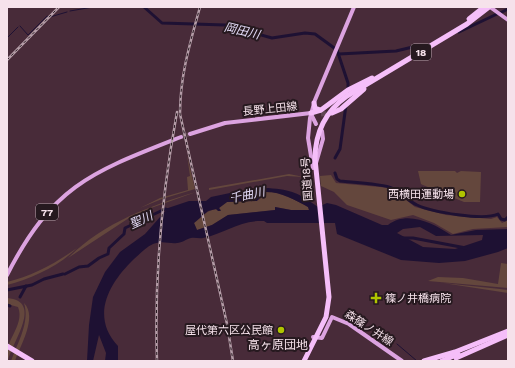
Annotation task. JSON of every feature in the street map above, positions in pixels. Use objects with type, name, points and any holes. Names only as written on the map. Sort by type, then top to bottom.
[{"type":"highway","name":"国道18号","points":[[374,78],[464,22],[484,7]]},
{"type":"highway","name":"国道18号","points":[[305,361],[325,310],[327,286],[314,168],[313,145],[318,126],[329,108],[343,96],[467,24],[489,7]]},
{"type":"highway","points":[[332,113],[342,108],[374,78]]},
{"type":"highway","points":[[311,113],[321,112],[343,96]]},
{"type":"highway","points":[[314,103],[316,109],[321,112]]},
{"type":"highway","points":[[457,361],[478,347],[508,331]]},
{"type":"highway","points":[[424,361],[441,359],[508,336]]},
{"type":"highway","name":"国道18号","points":[[301,361],[314,338]]},
{"type":"highway","points":[[7,346],[32,361]]},
{"type":"highway","points":[[7,349],[27,361]]},
{"type":"highway","points":[[449,361],[467,355]]},
{"type":"main road","name":"長野上田線","points":[[190,134],[225,123],[311,113],[354,7]]},
{"type":"main road","points":[[489,7],[508,20]]},
{"type":"main road","points":[[311,113],[308,138],[314,168]]},
{"type":"main road","points":[[311,113],[316,124]]},
{"type":"main road","points":[[314,168],[323,138],[322,131]]},
{"type":"main road","name":"77","points":[[7,275],[36,224],[53,205],[72,188],[107,168],[181,137]]},
{"type":"main road","name":"森篠ノ井線","points":[[314,338],[322,338],[332,317],[349,324],[402,361]]},
{"type":"shaded area","points":[[187,155],[195,189],[162,199],[140,208],[160,198],[188,190],[187,177],[190,176]]},
{"type":"shaded area","name":"西横田運動場","points":[[418,171],[455,171],[457,173],[461,171],[481,172],[480,202],[464,202],[421,184]]},
{"type":"shaded area","points":[[289,174],[304,177],[287,176],[209,190],[209,188]]},
{"type":"shaded area","points":[[331,175],[336,183],[391,188],[415,207],[446,215],[491,219],[497,217],[502,223],[508,220],[508,227],[473,229],[453,234],[434,223],[413,215],[391,220],[347,205],[334,192],[321,186],[320,176]]},
{"type":"shaded area","points":[[196,192],[151,208],[129,218],[68,258],[111,225],[161,203]]},
{"type":"shaded area","points":[[263,193],[277,193],[288,197],[308,207],[309,210],[291,210],[275,207],[275,210],[228,215],[212,225],[197,230],[194,223],[210,211],[217,209],[221,210],[219,208],[227,202],[259,200]]},
{"type":"shaded area","points":[[77,248],[62,261],[44,271],[7,285],[7,282],[44,268]]},
{"type":"shaded area","points":[[501,263],[508,264],[508,288],[428,281],[438,277],[463,278],[498,284]]},
{"type":"shaded area","points":[[443,283],[508,290],[508,293]]},
{"type":"shaded area","points":[[7,298],[18,301],[23,306],[25,314],[23,324],[8,361],[6,355],[7,348],[19,321],[20,314],[18,307],[7,304]]},
{"type":"shaded area","points":[[24,303],[28,309],[29,324],[15,361],[11,361],[24,325]]},
{"type":"water","points":[[268,188],[290,191],[300,195],[318,207],[327,203],[336,205],[382,225],[388,225],[395,221],[412,218],[436,226],[451,235],[476,230],[508,229],[508,248],[465,261],[439,263],[401,260],[337,234],[335,223],[267,223],[264,221],[247,223],[211,236],[191,238],[179,243],[156,243],[145,249],[125,268],[117,278],[106,300],[104,312],[105,323],[110,335],[118,346],[118,361],[105,361],[106,353],[99,335],[93,361],[87,361],[89,325],[93,297],[105,272],[120,252],[145,234],[168,208],[189,201],[206,201],[211,197]],"holes":[[[263,193],[277,193],[288,197],[308,207],[309,210],[291,210],[275,207],[275,210],[228,215],[212,225],[197,230],[194,223],[208,211],[216,209],[221,211],[219,208],[227,202],[257,201]],[[420,227],[436,236],[483,235],[482,240],[455,249],[423,247],[397,233],[403,229]]]},
{"type":"waterway","points":[[70,11],[93,7]]},
{"type":"waterway","name":"岡田川","points":[[144,7],[162,23],[225,25],[272,38],[305,33],[315,34],[337,50],[348,83],[348,91]]},
{"type":"waterway","name":"岡田川","points":[[500,13],[508,9]]},
{"type":"waterway","points":[[20,26],[28,35],[47,16],[50,17],[67,12]]},
{"type":"waterway","name":"岡田川","points":[[459,32],[497,14]]},
{"type":"waterway","points":[[7,38],[18,27]]},
{"type":"waterway","name":"岡田川","points":[[339,54],[396,51],[417,46]]},
{"type":"waterway","name":"岡田川","points":[[335,158],[340,149],[346,105]]},
{"type":"waterway","name":"岡田川","points":[[335,173],[337,179],[340,181],[375,184],[392,188],[424,208],[458,215],[482,217],[498,214],[501,219],[505,220],[508,217]]},
{"type":"waterway","name":"聖川","points":[[65,274],[79,267],[88,266],[99,258],[108,254],[109,248],[124,234],[125,228],[165,209],[169,210]]},
{"type":"waterway","name":"千曲川","points":[[401,238],[413,238],[466,248]]},
{"type":"waterway","name":"聖川","points":[[7,290],[32,285],[44,279],[63,274]]},
{"type":"waterway","points":[[20,297],[26,286]]},
{"type":"waterway","points":[[397,344],[417,361]]},
{"type":"tunnel","points":[[321,114],[332,113]]},
{"type":"tunnel","points":[[181,137],[190,134]]},
{"type":"railway","points":[[7,60],[59,7]]},
{"type":"railway","points":[[200,7],[189,47],[184,73],[180,100],[180,114],[227,324],[233,361]]},
{"type":"railway","points":[[157,361],[156,330],[160,236],[167,174],[177,112]]},
{"type":"place","name":"西横田運動場","points":[[462,194]]},
{"type":"place","name":"篠ノ井橋病院","points":[[376,298]]},
{"type":"place","name":"屋代第六区公民館","points":[[281,330]]},
{"type":"district","name":"高ヶ原団地","points":[[278,345]]}]
